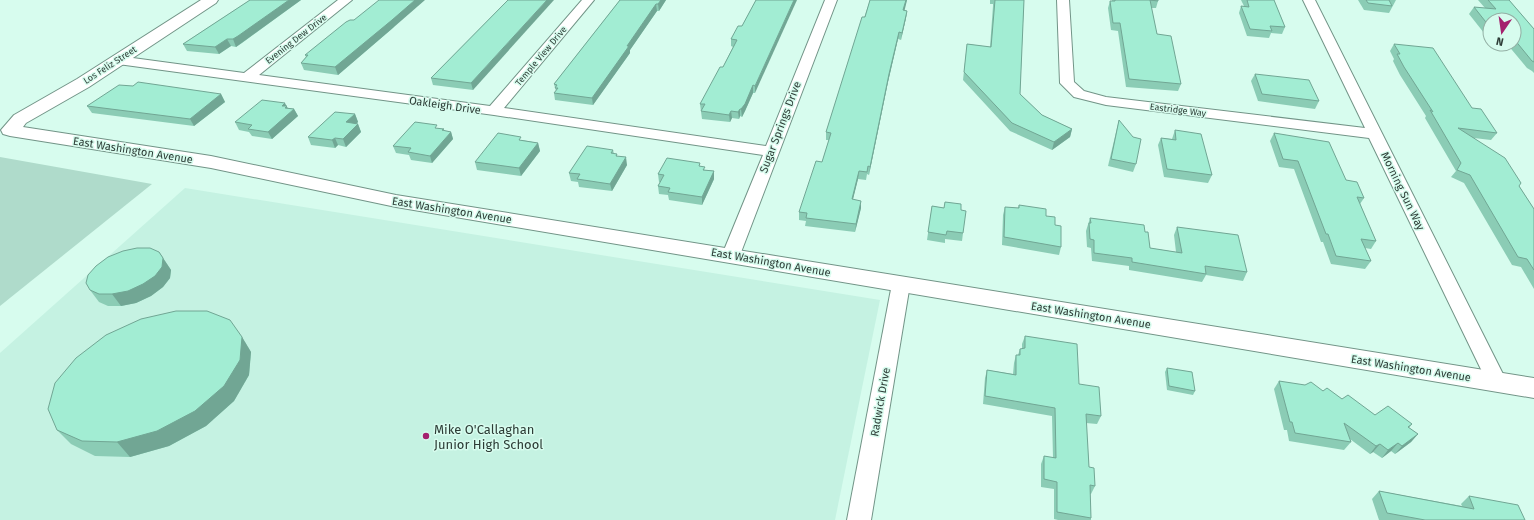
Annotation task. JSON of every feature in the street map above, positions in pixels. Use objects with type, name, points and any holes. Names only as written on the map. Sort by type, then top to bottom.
[{"type":"street","name":"Los Feliz Street","points":[[10,130],[20,119],[83,83],[211,0]]},
{"type":"street","name":"Evening Dew Drive","points":[[246,78],[346,0]]},
{"type":"street","name":"Temple View Drive","points":[[494,111],[588,0]]},
{"type":"street","name":"Sugar Springs Drive","points":[[731,255],[770,151],[831,0]]},
{"type":"street","name":"Eastridge Way","points":[[1063,0],[1067,83],[1079,94],[1106,101],[1376,134]]},
{"type":"street","name":"Morning Sun Way","points":[[1309,0],[1497,382]]},
{"type":"street","name":"Oakleigh Drive","points":[[118,60],[494,111],[770,151]]},
{"type":"street","name":"East Washington Avenue","points":[[10,130],[211,162],[396,201],[1534,388]]},
{"type":"street","name":"Radwick Drive","points":[[859,520],[901,284]]},
{"type":"shaded area","points":[[0,157],[152,184],[0,306]]},
{"type":"shaded area","name":"Mike O'Callaghan Junior High School","points":[[185,188],[880,300],[835,520],[0,520],[0,353]]},
{"type":"building","points":[[250,0],[289,0],[238,36],[233,39],[227,39],[215,47],[183,44]]},
{"type":"building","points":[[379,0],[415,0],[335,67],[301,63],[308,55],[305,55],[346,22],[354,20]]},
{"type":"building","points":[[508,0],[547,0],[471,83],[431,78]]},
{"type":"building","points":[[620,0],[661,0],[658,4],[656,4],[627,46],[629,46],[592,98],[554,93],[558,88],[555,88],[557,85],[554,84]]},
{"type":"building","points":[[756,0],[794,0],[755,86],[753,85],[745,104],[741,109],[738,112],[731,111],[729,115],[701,111],[705,104],[700,104],[720,67],[723,67],[737,40],[731,39],[738,26],[742,26]]},
{"type":"building","points":[[870,0],[906,0],[903,10],[907,11],[902,33],[899,32],[889,74],[870,167],[868,166],[867,172],[859,171],[852,199],[861,201],[856,224],[806,218],[807,213],[799,212],[816,161],[822,162],[831,133],[826,132],[862,17],[865,17]]},
{"type":"building","points":[[995,0],[1024,0],[1020,94],[1042,115],[1072,129],[1054,142],[1012,123],[964,72],[967,44],[991,47]]},
{"type":"building","points":[[1150,0],[1157,34],[1171,36],[1181,84],[1129,79],[1120,23],[1113,23],[1110,1]]},
{"type":"building","points":[[1247,0],[1274,0],[1285,27],[1270,26],[1272,31],[1250,29],[1241,6],[1249,7]]},
{"type":"building","points":[[1366,0],[1389,0],[1392,6],[1368,3]]},
{"type":"building","points":[[1488,0],[1509,0],[1519,12],[1482,12],[1482,17],[1474,7],[1496,9]]},
{"type":"building","points":[[1522,15],[1534,29],[1534,62],[1522,49]]},
{"type":"building","points":[[1394,44],[1433,48],[1472,108],[1481,109],[1497,133],[1458,128],[1505,158],[1521,183],[1519,186],[1534,209],[1534,270],[1527,259],[1518,257],[1470,175],[1457,170],[1461,163],[1430,110],[1433,112],[1404,67],[1397,54],[1400,54]]},
{"type":"building","points":[[1255,74],[1309,80],[1319,101],[1262,94]]},
{"type":"building","points":[[138,82],[221,94],[190,119],[87,106],[119,85],[133,86]]},
{"type":"building","points":[[262,100],[285,103],[282,106],[287,106],[285,108],[294,109],[268,132],[248,129],[252,125],[235,122]]},
{"type":"building","points":[[335,112],[355,114],[346,122],[358,124],[343,139],[335,138],[332,140],[308,137]]},
{"type":"building","points":[[1119,120],[1133,137],[1141,139],[1136,164],[1111,159]]},
{"type":"building","points":[[415,122],[437,125],[435,128],[444,129],[442,130],[451,132],[430,156],[408,152],[411,148],[393,146]]},
{"type":"building","points":[[1175,130],[1201,134],[1212,175],[1167,169],[1161,138],[1176,140]]},
{"type":"building","points":[[498,133],[521,137],[519,140],[538,143],[519,168],[475,162]]},
{"type":"building","points":[[1274,133],[1329,142],[1346,180],[1357,182],[1364,198],[1357,197],[1376,241],[1361,239],[1371,261],[1336,256],[1298,161],[1283,159]]},
{"type":"building","points":[[587,146],[613,150],[611,153],[617,154],[616,156],[626,157],[610,184],[577,179],[580,174],[569,173]]},
{"type":"building","points":[[667,158],[700,163],[699,166],[705,167],[703,170],[714,171],[702,197],[668,192],[670,188],[658,186],[664,175],[658,174]]},
{"type":"building","points":[[945,202],[961,204],[961,210],[966,211],[963,233],[947,231],[946,235],[928,232],[932,206],[944,208]]},
{"type":"building","points":[[1019,205],[1046,209],[1046,216],[1055,217],[1055,225],[1061,226],[1061,247],[1004,237],[1005,207],[1019,208]]},
{"type":"building","points":[[1090,218],[1144,225],[1145,232],[1148,232],[1150,248],[1182,253],[1177,227],[1238,235],[1247,272],[1205,266],[1206,274],[1132,262],[1132,258],[1094,253],[1094,240],[1090,239]]},
{"type":"building","points":[[137,248],[150,248],[159,252],[163,258],[162,267],[155,276],[128,291],[112,294],[99,294],[90,290],[86,283],[88,275],[96,266],[108,257],[123,251]]},
{"type":"building","points":[[176,311],[207,311],[230,320],[242,337],[240,360],[224,386],[195,411],[157,431],[117,442],[82,441],[57,430],[48,409],[55,383],[76,358],[106,335],[141,319]]},
{"type":"building","points":[[1025,336],[1077,344],[1079,384],[1099,387],[1101,416],[1086,414],[1089,467],[1094,468],[1095,486],[1090,485],[1091,518],[1057,512],[1057,482],[1044,479],[1044,456],[1056,458],[1055,408],[985,396],[987,370],[1016,375],[1016,355],[1020,355],[1020,349],[1025,348]]},
{"type":"building","points":[[1167,368],[1192,372],[1195,391],[1169,386]]},
{"type":"building","points":[[1279,381],[1305,385],[1311,382],[1323,391],[1327,388],[1342,399],[1348,395],[1375,415],[1388,406],[1412,424],[1408,427],[1418,434],[1402,446],[1398,443],[1388,450],[1380,444],[1376,446],[1344,423],[1351,442],[1295,433],[1292,422],[1290,422]]},
{"type":"building","points":[[1379,491],[1474,509],[1469,496],[1518,505],[1525,520],[1425,520],[1387,513]]},
{"type":"place","name":"Mike O'Callaghan Junior High School","points":[[426,436]]}]
